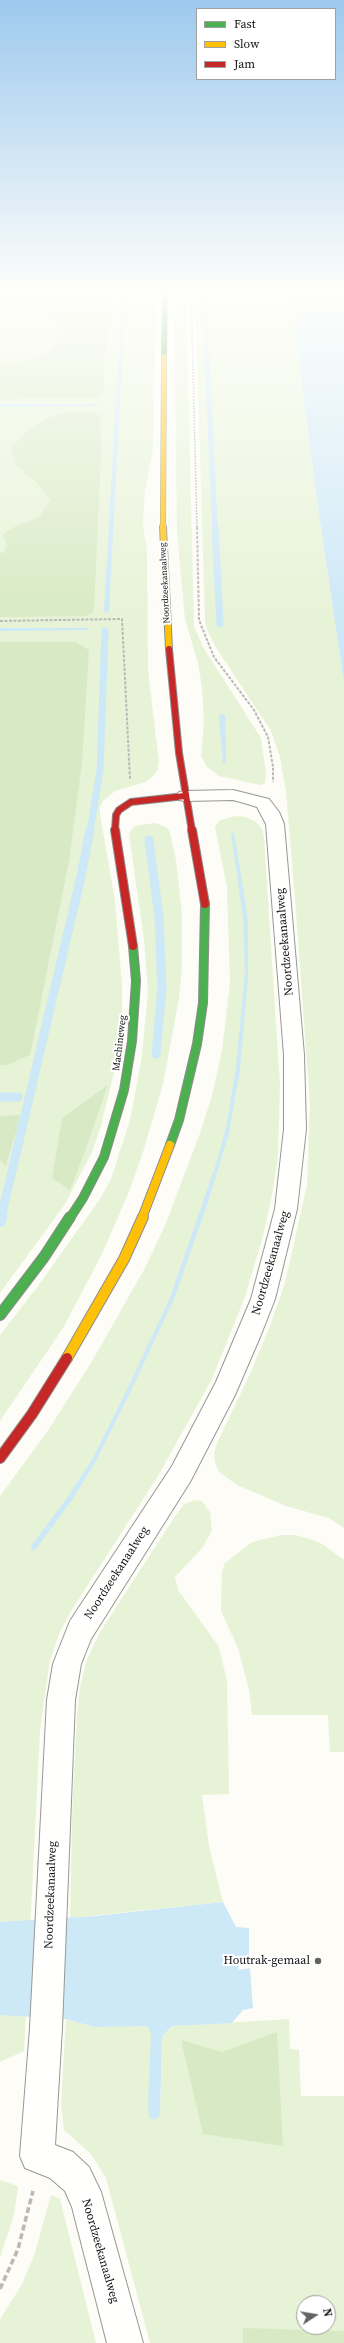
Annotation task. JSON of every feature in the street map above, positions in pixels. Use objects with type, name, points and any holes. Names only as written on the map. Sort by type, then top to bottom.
[{"type":"main road","name":"Noordzeekanaalweg","points":[[0,1458],[59,1373],[104,1296],[147,1207],[179,1120],[197,1044],[204,1003],[206,921],[204,890],[185,796],[172,689],[163,541],[164,400]]},
{"type":"main road","points":[[131,802],[185,796]]},
{"type":"main road","name":"Machineweg","points":[[0,1316],[44,1257],[83,1198],[104,1157],[124,1090],[132,1041],[136,981],[132,937],[115,821],[118,810],[131,802]]},
{"type":"street","points":[[185,796],[233,795],[263,803]]},
{"type":"street","name":"Noordzeekanaalweg","points":[[125,2343],[89,2204],[77,2179],[61,2164],[37,2156],[46,2028],[58,1740],[67,1664],[80,1631],[181,1474],[226,1387],[263,1299],[286,1209],[296,1128],[294,1055],[276,830],[270,812],[263,803]]},
{"type":"path","points":[[193,400],[199,620],[205,638],[214,657],[254,710],[268,737],[273,767],[273,784],[263,803]]},
{"type":"path","points":[[0,621],[122,619],[131,802]]},
{"type":"path","points":[[0,2289],[18,2249],[30,2209],[37,2156]]},
{"type":"green space","points":[[0,400],[154,400],[153,449],[145,490],[143,526],[147,552],[148,671],[159,762],[157,771],[146,782],[115,791],[103,801],[100,807],[115,901],[122,985],[122,1009],[116,1064],[101,1126],[92,1152],[65,1204],[0,1293]]},
{"type":"green space","points":[[175,400],[189,400],[194,626],[203,647],[261,738],[266,773],[265,783],[260,785],[219,776],[207,767],[201,756],[204,722],[202,688],[198,663],[185,619],[177,533]]},
{"type":"green space","points":[[198,400],[304,400],[319,515],[344,682],[344,1528],[329,1518],[286,1506],[237,1485],[219,1472],[215,1462],[214,1453],[217,1443],[250,1374],[270,1326],[285,1283],[307,1185],[310,1104],[286,792],[280,757],[271,731],[215,646],[207,630],[205,621]]},
{"type":"green space","points":[[86,411],[100,415],[101,452],[94,611],[87,616],[0,617],[0,553],[4,552],[7,544],[2,535],[14,527],[39,517],[50,500],[36,482],[15,464],[11,447],[25,433],[44,420],[62,413]]},
{"type":"green space","points":[[0,642],[76,642],[89,650],[82,763],[69,861],[30,1055],[7,1065],[0,1065]]},
{"type":"green space","points":[[236,816],[246,817],[256,822],[262,829],[264,837],[280,1085],[278,1157],[272,1195],[263,1236],[245,1297],[212,1379],[158,1476],[71,1611],[59,1634],[50,1660],[40,1730],[24,2051],[0,2062],[0,1496],[47,1432],[91,1363],[145,1268],[166,1223],[199,1136],[212,1096],[222,1050],[230,983],[227,887],[215,827],[220,820]]},
{"type":"green space","points":[[155,823],[166,827],[170,832],[176,860],[182,914],[182,968],[179,998],[163,1084],[143,1152],[130,1189],[102,1254],[63,1328],[0,1421],[0,1335],[38,1286],[100,1199],[111,1179],[130,1120],[142,1056],[148,990],[144,940],[129,834],[134,826]]},
{"type":"green space","points":[[108,1085],[70,1190],[52,1178],[62,1118]]},
{"type":"green space","points":[[21,1115],[6,1166],[0,1160],[0,1116]]},
{"type":"green space","points":[[195,1500],[202,1501],[210,1512],[212,1531],[202,1548],[175,1577],[178,1590],[219,1647],[227,1681],[229,1794],[202,1795],[209,1846],[223,1902],[70,1918],[72,1816],[77,1716],[80,1688],[86,1662],[100,1632],[174,1518],[184,1504]]},
{"type":"green space","points":[[282,1535],[295,1535],[310,1539],[324,1545],[344,1560],[344,1752],[330,1752],[328,1715],[252,1715],[249,1690],[238,1648],[221,1611],[222,1571],[225,1563],[252,1542]]},
{"type":"green space","points":[[66,2019],[95,2027],[147,2025],[151,2034],[160,2115],[162,2036],[172,2026],[289,2019],[290,2049],[299,2050],[301,2096],[344,2096],[344,2343],[150,2343],[106,2178],[91,2154],[64,2130],[61,2104]]},
{"type":"green space","points":[[277,2032],[283,2146],[203,2134],[181,2040],[222,2052]]},
{"type":"green space","points":[[0,2180],[18,2186],[14,2215],[0,2257]]},
{"type":"green space","points":[[51,2195],[60,2199],[96,2343],[0,2343],[0,2319],[21,2286],[34,2256]]},
{"type":"green space","points":[[243,2328],[296,2330],[296,2335],[336,2335],[336,2331],[344,2331],[344,2343],[243,2343]]},
{"type":"water","points":[[116,400],[120,400],[109,611],[104,611]]},
{"type":"water","points":[[304,400],[344,400],[344,682],[319,515]]},
{"type":"water","points":[[0,404],[98,404],[102,406],[0,407]]},
{"type":"water","points":[[0,628],[88,628],[90,630],[0,631]]},
{"type":"water","points":[[222,714],[225,715],[226,744],[226,763],[223,764],[219,716]]},
{"type":"water","points":[[231,832],[234,833],[248,922],[248,978],[240,1070],[229,1133],[207,1205],[174,1299],[127,1399],[97,1459],[72,1500],[36,1549],[32,1551],[31,1546],[67,1498],[93,1458],[123,1398],[170,1298],[217,1161],[226,1128],[236,1067],[245,973],[243,918]]},
{"type":"water","points":[[223,1902],[236,1927],[249,1928],[249,1961],[240,1961],[238,1970],[250,1968],[253,2008],[243,2010],[232,2023],[172,2026],[162,2036],[160,2116],[154,2120],[149,2116],[148,2106],[151,2034],[147,2026],[95,2027],[66,2019],[0,2015],[0,1922],[95,1916]]},
{"type":"waterway","points":[[209,400],[215,528]]},
{"type":"waterway","points":[[215,527],[220,624]]},
{"type":"waterway","points":[[90,831],[100,771],[105,631]]},
{"type":"waterway","points":[[1,1218],[80,881],[90,830]]},
{"type":"waterway","points":[[149,840],[159,917],[162,988],[156,1054]]},
{"type":"waterway","points":[[0,1097],[18,1097]]},
{"type":"waterway","points":[[0,1221],[1,1217]]},
{"type":"traffic: fast","points":[[170,1145],[179,1120],[197,1044],[203,1003],[205,904]]},
{"type":"traffic: fast","points":[[0,1315],[44,1257],[83,1198],[104,1157],[124,1090],[132,1041],[136,981],[133,946]]},
{"type":"traffic: slow","points":[[164,400],[163,541],[169,649]]},
{"type":"traffic: slow","points":[[67,1358],[124,1259],[147,1207],[170,1145]]},
{"type":"traffic: jam","points":[[169,649],[179,753],[205,904]]},
{"type":"traffic: jam","points":[[133,946],[115,831],[116,815],[119,810],[131,802],[185,796]]},
{"type":"traffic: jam","points":[[0,1458],[32,1414],[67,1358]]},
{"type":"place","name":"Houtrak-gemaal","points":[[318,1961]]}]
